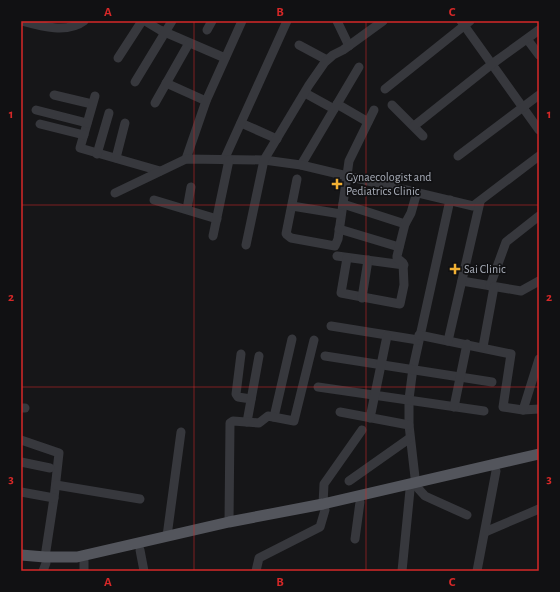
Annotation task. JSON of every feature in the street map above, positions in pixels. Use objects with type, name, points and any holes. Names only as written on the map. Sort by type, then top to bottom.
[{"type":"main road","points":[[21,554],[45,564],[229,522],[360,502],[539,454]]},
{"type":"main road","points":[[21,560],[45,564],[84,566],[140,550],[324,507],[539,462]]},
{"type":"street","points":[[22,21],[56,28],[75,26],[84,21]]},
{"type":"street","points":[[118,58],[146,21],[165,32],[225,58]]},
{"type":"street","points":[[135,82],[172,21]]},
{"type":"street","points":[[207,30],[212,21]]},
{"type":"street","points":[[186,159],[206,101],[242,21]]},
{"type":"street","points":[[213,236],[227,160],[241,123],[287,21]]},
{"type":"street","points":[[337,21],[349,46]]},
{"type":"street","points":[[246,245],[264,160],[327,60],[349,46],[380,22]]},
{"type":"street","points":[[385,89],[465,22],[492,64],[539,130]]},
{"type":"street","points":[[414,126],[492,64],[539,30]]},
{"type":"street","points":[[527,39],[539,55]]},
{"type":"street","points":[[155,103],[189,43]]},
{"type":"street","points":[[299,45],[327,60]]},
{"type":"street","points":[[301,165],[359,67]]},
{"type":"street","points":[[166,83],[206,101]]},
{"type":"street","points":[[305,93],[368,122]]},
{"type":"street","points":[[54,95],[93,100],[80,148],[160,171]]},
{"type":"street","points":[[458,156],[539,95]]},
{"type":"street","points":[[392,105],[423,136]]},
{"type":"street","points":[[36,110],[87,123]]},
{"type":"street","points":[[297,179],[286,234],[288,237],[333,246],[337,244],[353,151],[374,110]]},
{"type":"street","points":[[97,154],[109,113]]},
{"type":"street","points":[[116,158],[125,123]]},
{"type":"street","points":[[241,123],[277,139]]},
{"type":"street","points":[[40,124],[84,135]]},
{"type":"street","points":[[115,193],[186,159],[264,160],[301,165],[348,175],[473,206],[539,156]]},
{"type":"street","points":[[186,210],[191,187]]},
{"type":"street","points":[[347,258],[342,293],[400,304],[404,285],[404,265],[396,258],[405,224],[412,212],[417,192]]},
{"type":"street","points":[[154,200],[217,218]]},
{"type":"street","points":[[402,571],[414,487],[409,425],[409,399],[419,338],[450,200]]},
{"type":"street","points":[[448,341],[480,202]]},
{"type":"street","points":[[343,204],[405,224]]},
{"type":"street","points":[[292,206],[342,214]]},
{"type":"street","points":[[483,347],[492,287],[506,242],[539,216]]},
{"type":"street","points":[[339,229],[399,247]]},
{"type":"street","points":[[337,256],[404,265]]},
{"type":"street","points":[[362,298],[368,260]]},
{"type":"street","points":[[462,281],[521,291],[539,281]]},
{"type":"street","points":[[331,326],[387,336],[448,341],[511,354],[503,406],[505,408],[523,410],[539,409]]},
{"type":"street","points":[[370,418],[387,336]]},
{"type":"street","points":[[274,417],[292,338]]},
{"type":"street","points":[[229,522],[230,423],[233,421],[259,423],[266,417],[274,417],[292,421],[295,419],[314,340]]},
{"type":"street","points":[[454,407],[467,344]]},
{"type":"street","points":[[241,354],[236,394],[238,397],[251,399]]},
{"type":"street","points":[[247,422],[259,356]]},
{"type":"street","points":[[325,356],[381,366],[492,382]]},
{"type":"street","points":[[523,410],[539,359]]},
{"type":"street","points":[[318,388],[409,399],[484,411]]},
{"type":"street","points":[[340,412],[409,425]]},
{"type":"street","points":[[256,571],[259,558],[320,527],[324,507],[324,484],[362,430]]},
{"type":"street","points":[[167,536],[180,432]]},
{"type":"street","points":[[350,481],[410,438]]},
{"type":"street","points":[[21,440],[59,453],[45,564]]},
{"type":"street","points":[[21,462],[50,468]]},
{"type":"street","points":[[478,571],[496,471]]},
{"type":"street","points":[[56,485],[140,499]]},
{"type":"street","points":[[414,487],[429,498],[467,515]]},
{"type":"street","points":[[21,492],[54,498]]},
{"type":"street","points":[[355,539],[360,502]]},
{"type":"street","points":[[485,532],[539,509]]},
{"type":"street","points":[[140,550],[144,571]]},
{"type":"place","name":"Gynaecologist and Pediatrics Clinic","points":[[337,184]]},
{"type":"place","name":"Sai Clinic","points":[[455,269]]}]
